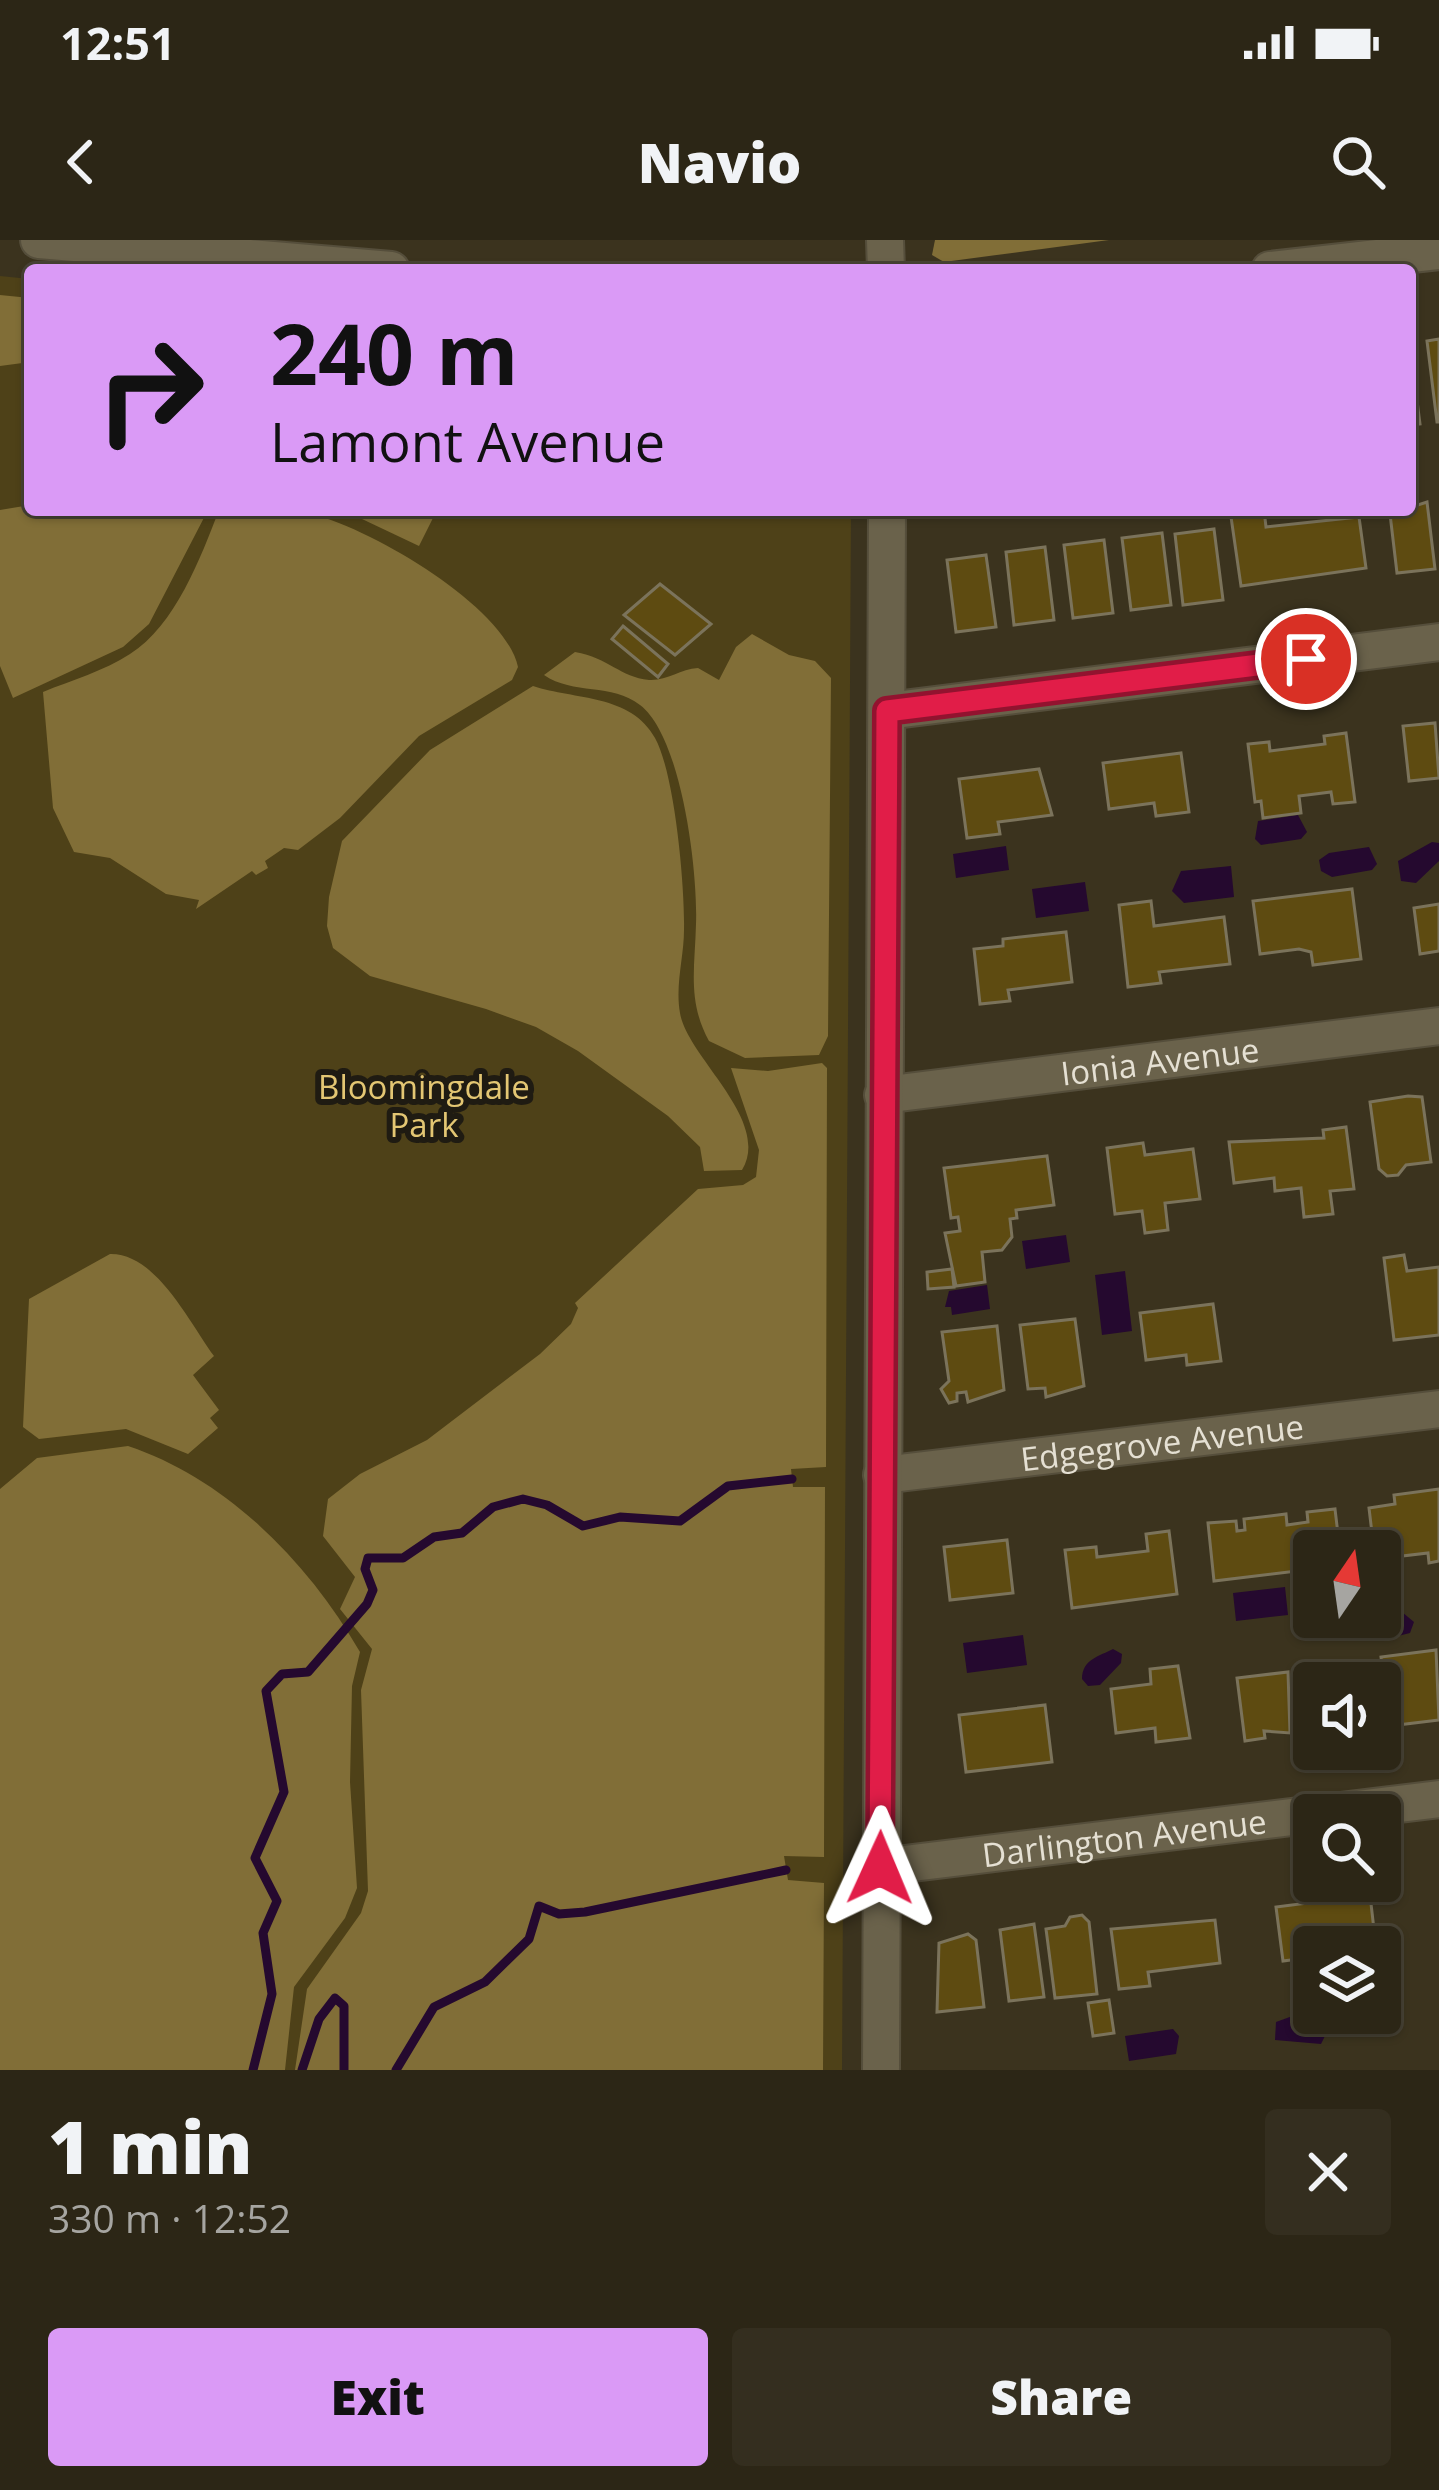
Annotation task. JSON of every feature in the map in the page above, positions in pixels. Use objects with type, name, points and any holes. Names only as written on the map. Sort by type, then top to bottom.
[{"type":"street","points":[[39,240],[262,249],[354,264]]},
{"type":"street","points":[[1323,264],[1439,251]]},
{"type":"street","points":[[880,2070],[887,516]]},
{"type":"street","points":[[887,711],[1439,642]]},
{"type":"street","name":"Ionia Avenue","points":[[883,1095],[1439,1026]]},
{"type":"street","name":"Edgegrove Avenue","points":[[882,1475],[1439,1409]]},
{"type":"street","name":"Darlington Avenue","points":[[880,1868],[1439,1799]]},
{"type":"green space","name":"Bloomingdale Park","points":[[0,276],[24,278],[24,516],[851,516],[842,2070],[0,2070]]},
{"type":"shaded area","points":[[935,240],[1109,240],[944,262],[932,255]]},
{"type":"shaded area","points":[[0,295],[24,297],[24,363],[0,366]]},
{"type":"shaded area","points":[[24,506],[24,516],[205,516],[149,624],[123,647],[13,698],[0,666],[0,510]]},
{"type":"shaded area","points":[[217,516],[321,516],[389,547],[458,592],[507,642],[518,667],[512,680],[419,736],[340,818],[298,850],[284,848],[265,861],[268,868],[256,875],[252,871],[196,909],[199,900],[166,894],[110,858],[74,852],[53,808],[43,692],[110,665],[146,642],[173,609]]},
{"type":"shaded area","points":[[356,516],[434,516],[419,546]]},
{"type":"shaded area","points":[[752,634],[789,655],[815,661],[831,678],[828,1036],[819,1055],[745,1058],[709,1041],[695,998],[696,901],[690,840],[667,745],[655,721],[629,698],[567,685],[544,675],[575,652],[639,678],[656,680],[698,668],[719,680],[736,647]]},
{"type":"shaded area","points":[[533,686],[617,706],[632,713],[655,738],[668,777],[681,860],[680,1013],[746,1131],[748,1151],[742,1170],[704,1171],[700,1147],[668,1116],[536,1027],[370,976],[333,948],[327,926],[329,897],[342,841],[430,750]]},
{"type":"shaded area","points":[[1298,815],[1307,832],[1301,839],[1261,845],[1255,839],[1258,821]]},
{"type":"shaded area","points":[[1432,842],[1439,843],[1439,861],[1416,883],[1401,881],[1398,861]]},
{"type":"shaded area","points":[[1006,846],[1009,870],[956,878],[953,854]]},
{"type":"shaded area","points":[[1369,847],[1377,864],[1372,870],[1332,877],[1321,871],[1319,860],[1329,853]]},
{"type":"shaded area","points":[[1231,866],[1234,897],[1184,903],[1172,891],[1181,871]]},
{"type":"shaded area","points":[[1085,882],[1089,911],[1036,918],[1032,889]]},
{"type":"shaded area","points":[[822,1063],[827,1068],[826,1467],[791,1469],[793,1487],[825,1487],[824,1857],[784,1856],[788,1880],[824,1883],[823,2070],[295,2070],[307,1989],[361,1913],[368,1891],[361,1690],[372,1649],[340,1609],[355,1577],[323,1536],[328,1499],[360,1474],[427,1440],[540,1354],[571,1324],[578,1308],[575,1303],[698,1189],[743,1185],[756,1177],[759,1150],[731,1068],[768,1071]]},
{"type":"shaded area","points":[[1066,1235],[1070,1262],[1026,1269],[1022,1241]]},
{"type":"shaded area","points":[[110,1254],[127,1257],[157,1277],[214,1356],[193,1375],[219,1410],[210,1418],[218,1428],[188,1454],[126,1429],[39,1439],[23,1427],[29,1299]]},
{"type":"shaded area","points":[[1125,1271],[1132,1331],[1102,1335],[1095,1275]]},
{"type":"shaded area","points":[[987,1285],[990,1309],[952,1315],[951,1307],[945,1307],[949,1291]]},
{"type":"shaded area","points":[[128,1446],[199,1479],[262,1528],[316,1586],[360,1652],[352,1686],[350,1782],[357,1888],[345,1918],[294,1987],[285,2070],[0,2070],[0,1489],[37,1458]]},
{"type":"shaded area","points":[[1285,1587],[1288,1615],[1236,1621],[1233,1593]]},
{"type":"shaded area","points":[[1401,1612],[1414,1622],[1410,1633],[1401,1635]]},
{"type":"shaded area","points":[[1023,1635],[1027,1665],[967,1673],[963,1643]]},
{"type":"shaded area","points":[[1113,1649],[1122,1654],[1121,1663],[1100,1685],[1088,1686],[1082,1679],[1085,1667]]},
{"type":"shaded area","points":[[1293,2016],[1293,2034],[1326,2034],[1321,2044],[1275,2040],[1276,2022]]},
{"type":"shaded area","points":[[1173,2029],[1179,2036],[1176,2054],[1129,2061],[1125,2036]]},
{"type":"building","points":[[1439,339],[1439,422],[1437,422],[1427,341]]},
{"type":"building","points":[[1427,502],[1435,569],[1397,573],[1390,516],[1416,516],[1416,506]]},
{"type":"building","points":[[1231,516],[1265,516],[1266,527],[1359,517],[1366,568],[1241,586]]},
{"type":"building","points":[[1214,529],[1223,600],[1183,605],[1175,534]]},
{"type":"building","points":[[1162,533],[1171,605],[1131,610],[1122,538]]},
{"type":"building","points":[[1104,540],[1113,613],[1073,618],[1064,545]]},
{"type":"building","points":[[1045,547],[1054,620],[1014,625],[1006,552]]},
{"type":"building","points":[[986,555],[996,627],[956,632],[947,560]]},
{"type":"building","points":[[660,584],[711,624],[675,655],[624,615]]},
{"type":"building","points":[[623,626],[668,664],[658,677],[612,639]]},
{"type":"building","points":[[1435,723],[1439,778],[1409,781],[1403,726]]},
{"type":"building","points":[[1346,733],[1355,802],[1333,804],[1331,792],[1299,796],[1301,813],[1263,818],[1261,801],[1255,802],[1248,744],[1269,742],[1270,751],[1325,744],[1324,736]]},
{"type":"building","points":[[1181,753],[1189,812],[1156,816],[1154,803],[1109,809],[1103,763]]},
{"type":"building","points":[[1039,769],[1052,815],[998,822],[1000,834],[967,838],[959,779]]},
{"type":"building","points":[[1352,889],[1361,959],[1313,965],[1311,952],[1299,949],[1260,954],[1253,901]]},
{"type":"building","points":[[1151,901],[1154,926],[1224,917],[1230,964],[1159,972],[1161,983],[1128,987],[1119,905]]},
{"type":"building","points":[[1439,904],[1439,951],[1420,954],[1414,908]]},
{"type":"building","points":[[1066,932],[1072,982],[1008,990],[1010,1001],[980,1004],[974,949],[1003,946],[1003,939]]},
{"type":"building","points":[[1422,1097],[1431,1162],[1406,1165],[1398,1175],[1387,1176],[1379,1169],[1370,1102]]},
{"type":"building","points":[[1346,1127],[1354,1189],[1330,1191],[1333,1214],[1304,1217],[1301,1188],[1275,1191],[1274,1178],[1234,1183],[1229,1142],[1324,1138],[1323,1130]]},
{"type":"building","points":[[1143,1143],[1145,1155],[1193,1149],[1200,1199],[1165,1203],[1168,1230],[1145,1233],[1142,1211],[1115,1214],[1107,1148]]},
{"type":"building","points":[[1047,1156],[1054,1205],[1016,1210],[1017,1218],[1010,1219],[1012,1237],[1002,1250],[982,1252],[985,1282],[956,1286],[945,1233],[960,1231],[958,1217],[951,1218],[944,1168]]},
{"type":"building","points":[[1404,1255],[1407,1271],[1439,1267],[1439,1335],[1394,1340],[1384,1258]]},
{"type":"building","points":[[952,1269],[954,1287],[928,1289],[927,1272]]},
{"type":"building","points":[[1213,1304],[1221,1361],[1187,1365],[1186,1355],[1146,1360],[1140,1313]]},
{"type":"building","points":[[1075,1319],[1084,1386],[1046,1397],[1045,1388],[1028,1389],[1020,1325]]},
{"type":"building","points":[[997,1326],[1004,1390],[968,1402],[966,1392],[957,1393],[957,1401],[949,1403],[941,1389],[949,1381],[942,1332]]},
{"type":"building","points":[[1439,1489],[1439,1561],[1429,1563],[1428,1553],[1402,1556],[1401,1530],[1372,1530],[1369,1508],[1395,1504],[1394,1495]]},
{"type":"building","points":[[1335,1509],[1338,1530],[1293,1530],[1293,1572],[1214,1581],[1208,1523],[1236,1521],[1237,1531],[1245,1530],[1244,1519],[1286,1514],[1287,1525],[1308,1522],[1307,1512]]},
{"type":"building","points":[[1169,1531],[1177,1594],[1072,1608],[1065,1550],[1096,1547],[1097,1557],[1148,1551],[1146,1534]]},
{"type":"building","points":[[1007,1540],[1013,1593],[950,1600],[944,1547]]},
{"type":"building","points":[[1436,1650],[1439,1720],[1401,1725],[1401,1662],[1382,1662],[1381,1657]]},
{"type":"building","points":[[1178,1666],[1190,1738],[1156,1742],[1155,1728],[1116,1733],[1111,1689],[1151,1684],[1150,1669]]},
{"type":"building","points":[[1288,1672],[1290,1733],[1264,1731],[1265,1738],[1245,1741],[1237,1678]]},
{"type":"building","points":[[1045,1705],[1052,1762],[966,1772],[959,1715]]},
{"type":"building","points":[[1371,1902],[1374,1926],[1293,1926],[1293,1960],[1283,1961],[1276,1907]]},
{"type":"building","points":[[1082,1915],[1089,1922],[1097,1994],[1055,1998],[1046,1929],[1065,1926],[1070,1917]]},
{"type":"building","points":[[1215,1920],[1220,1963],[1148,1972],[1150,1986],[1119,1989],[1111,1929]]},
{"type":"building","points":[[1034,1924],[1044,1997],[1009,2001],[1000,1930]]},
{"type":"building","points":[[968,1934],[976,1940],[984,2007],[937,2012],[939,1943]]},
{"type":"building","points":[[1109,2000],[1114,2033],[1093,2036],[1088,2003]]},
{"type":"waterway","points":[[253,2070],[272,1994],[263,1933],[277,1901],[255,1858],[284,1792],[266,1691],[282,1674],[308,1672],[367,1604],[373,1590],[365,1569],[368,1558],[403,1558],[434,1537],[462,1533],[493,1507],[523,1499],[547,1505],[583,1526],[620,1517],[680,1521],[728,1486],[792,1479]]},
{"type":"waterway","points":[[396,2070],[434,2007],[485,1982],[529,1939],[539,1906],[559,1914],[585,1912],[786,1870]]},
{"type":"waterway","points":[[302,2070],[319,2019],[335,1998],[344,2006],[344,2070]]},
{"type":"route","points":[[880,1868],[887,711],[1306,659]]}]
